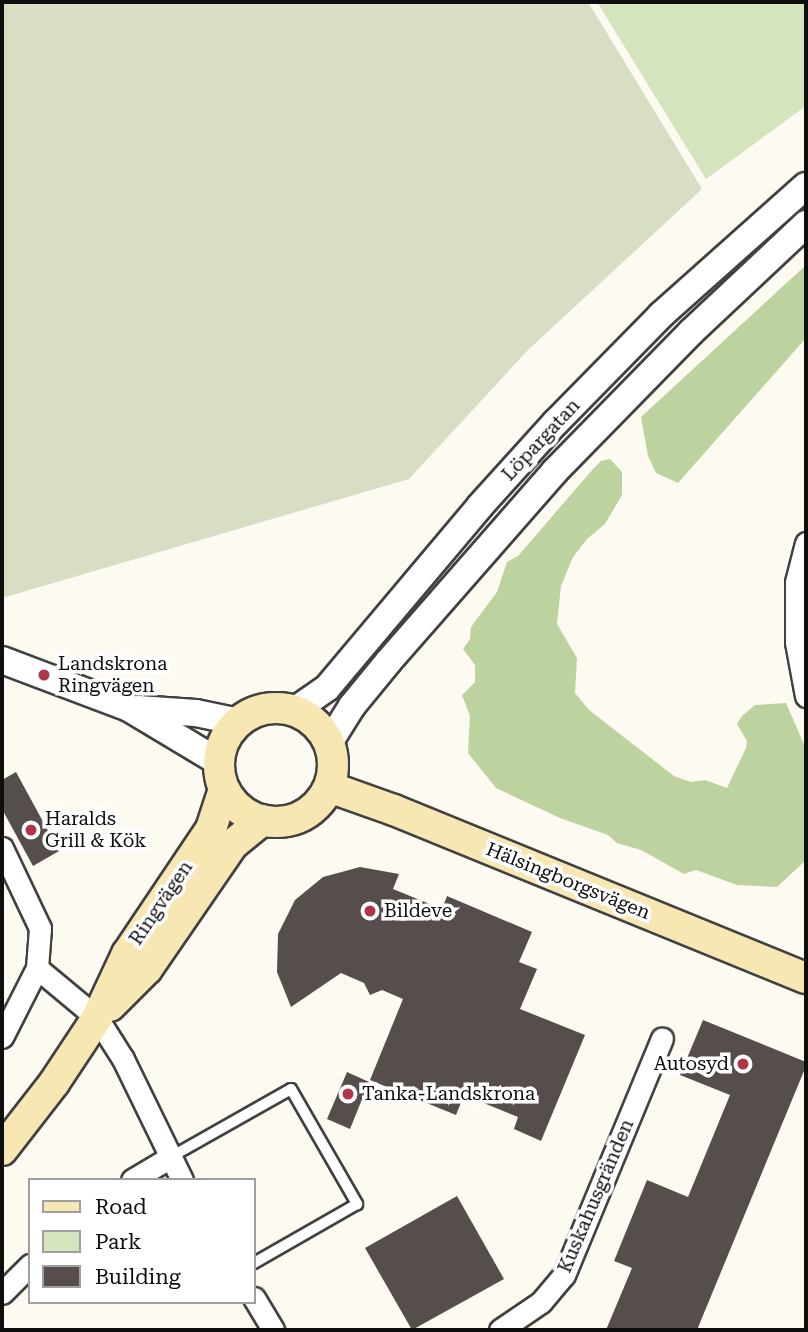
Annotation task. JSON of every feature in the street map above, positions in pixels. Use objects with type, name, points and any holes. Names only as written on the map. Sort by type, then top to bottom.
[{"type":"main road","points":[[265,709],[294,711],[315,723],[329,743],[333,769],[328,787],[307,813],[286,821],[263,820],[240,809],[222,775],[225,740],[239,722],[265,709]]},
{"type":"main road","name":"Ringvägen","points":[[2,1150],[54,1083],[97,1018],[127,954],[211,829],[222,775]]},
{"type":"main road","name":"Hälsingborgsvägen","points":[[328,787],[394,810],[806,978]]},
{"type":"main road","name":"Ringvägen","points":[[97,1018],[148,969],[233,844],[263,820]]},
{"type":"street","name":"Löpargatan","points":[[294,711],[327,688],[480,506],[661,314],[806,186]]},
{"type":"street","name":"Löpargatan","points":[[329,743],[352,706],[388,662],[555,471],[691,332],[806,224]]},
{"type":"street","points":[[806,543],[796,582],[796,642],[806,696]]},
{"type":"street","points":[[2,660],[129,708],[222,775]]},
{"type":"street","points":[[129,708],[196,713],[239,722]]},
{"type":"street","points":[[2,848],[40,928],[37,968],[2,1037]]},
{"type":"street","points":[[37,968],[97,1018],[124,1059],[181,1178]]},
{"type":"street","name":"Kuskahusgränden","points":[[500,1330],[541,1303],[564,1275],[662,1038]]},
{"type":"street","points":[[135,1178],[169,1158]]},
{"type":"street","points":[[2,1293],[28,1267]]},
{"type":"street","points":[[256,1301],[273,1330]]},
{"type":"lane","points":[[169,1158],[290,1089],[357,1204],[256,1262]]},
{"type":"green space","points":[[2,2],[588,2],[702,189],[527,351],[409,479],[2,598]]},
{"type":"green space","points":[[597,2],[806,2],[806,106],[706,179]]},
{"type":"green space","points":[[806,265],[806,338],[678,483],[656,473],[648,456],[641,417]]},
{"type":"green space","points":[[610,459],[622,472],[622,495],[605,524],[587,539],[573,557],[561,586],[557,624],[577,658],[575,693],[589,710],[674,776],[691,782],[705,780],[727,788],[746,748],[747,741],[737,724],[742,716],[755,705],[786,703],[806,749],[806,860],[777,887],[737,885],[696,870],[684,874],[641,850],[617,843],[608,835],[560,818],[496,788],[468,753],[470,716],[462,695],[475,682],[475,665],[463,649],[470,639],[471,627],[497,592],[507,562],[518,556],[601,461]]},
{"type":"building","name":"Haralds Grill & Kök","points":[[16,772],[59,851],[33,866],[2,809],[2,780]]},
{"type":"building","points":[[360,867],[399,874],[393,889],[442,909],[447,896],[532,932],[519,962],[537,969],[520,1009],[585,1035],[541,1141],[514,1129],[518,1117],[464,1095],[456,1115],[370,1080],[403,999],[382,990],[370,995],[364,983],[341,973],[291,1007],[277,972],[278,934],[295,900],[323,877]]},
{"type":"building","points":[[703,1020],[806,1062],[806,1066],[697,1330],[606,1330],[632,1268],[614,1261],[647,1180],[688,1197],[730,1095],[680,1075]]},
{"type":"building","points":[[347,1072],[369,1082],[350,1129],[327,1119]]},
{"type":"building","points":[[457,1196],[504,1279],[412,1330],[365,1248]]},
{"type":"place","name":"Landskrona Ringvägen","points":[[44,675]]},
{"type":"place","name":"Haralds Grill & Kök","points":[[31,830]]},
{"type":"place","name":"Bildeve","points":[[370,911]]},
{"type":"place","name":"Autosyd","points":[[743,1064]]},
{"type":"place","name":"Tanka-Landskrona","points":[[348,1094]]}]
